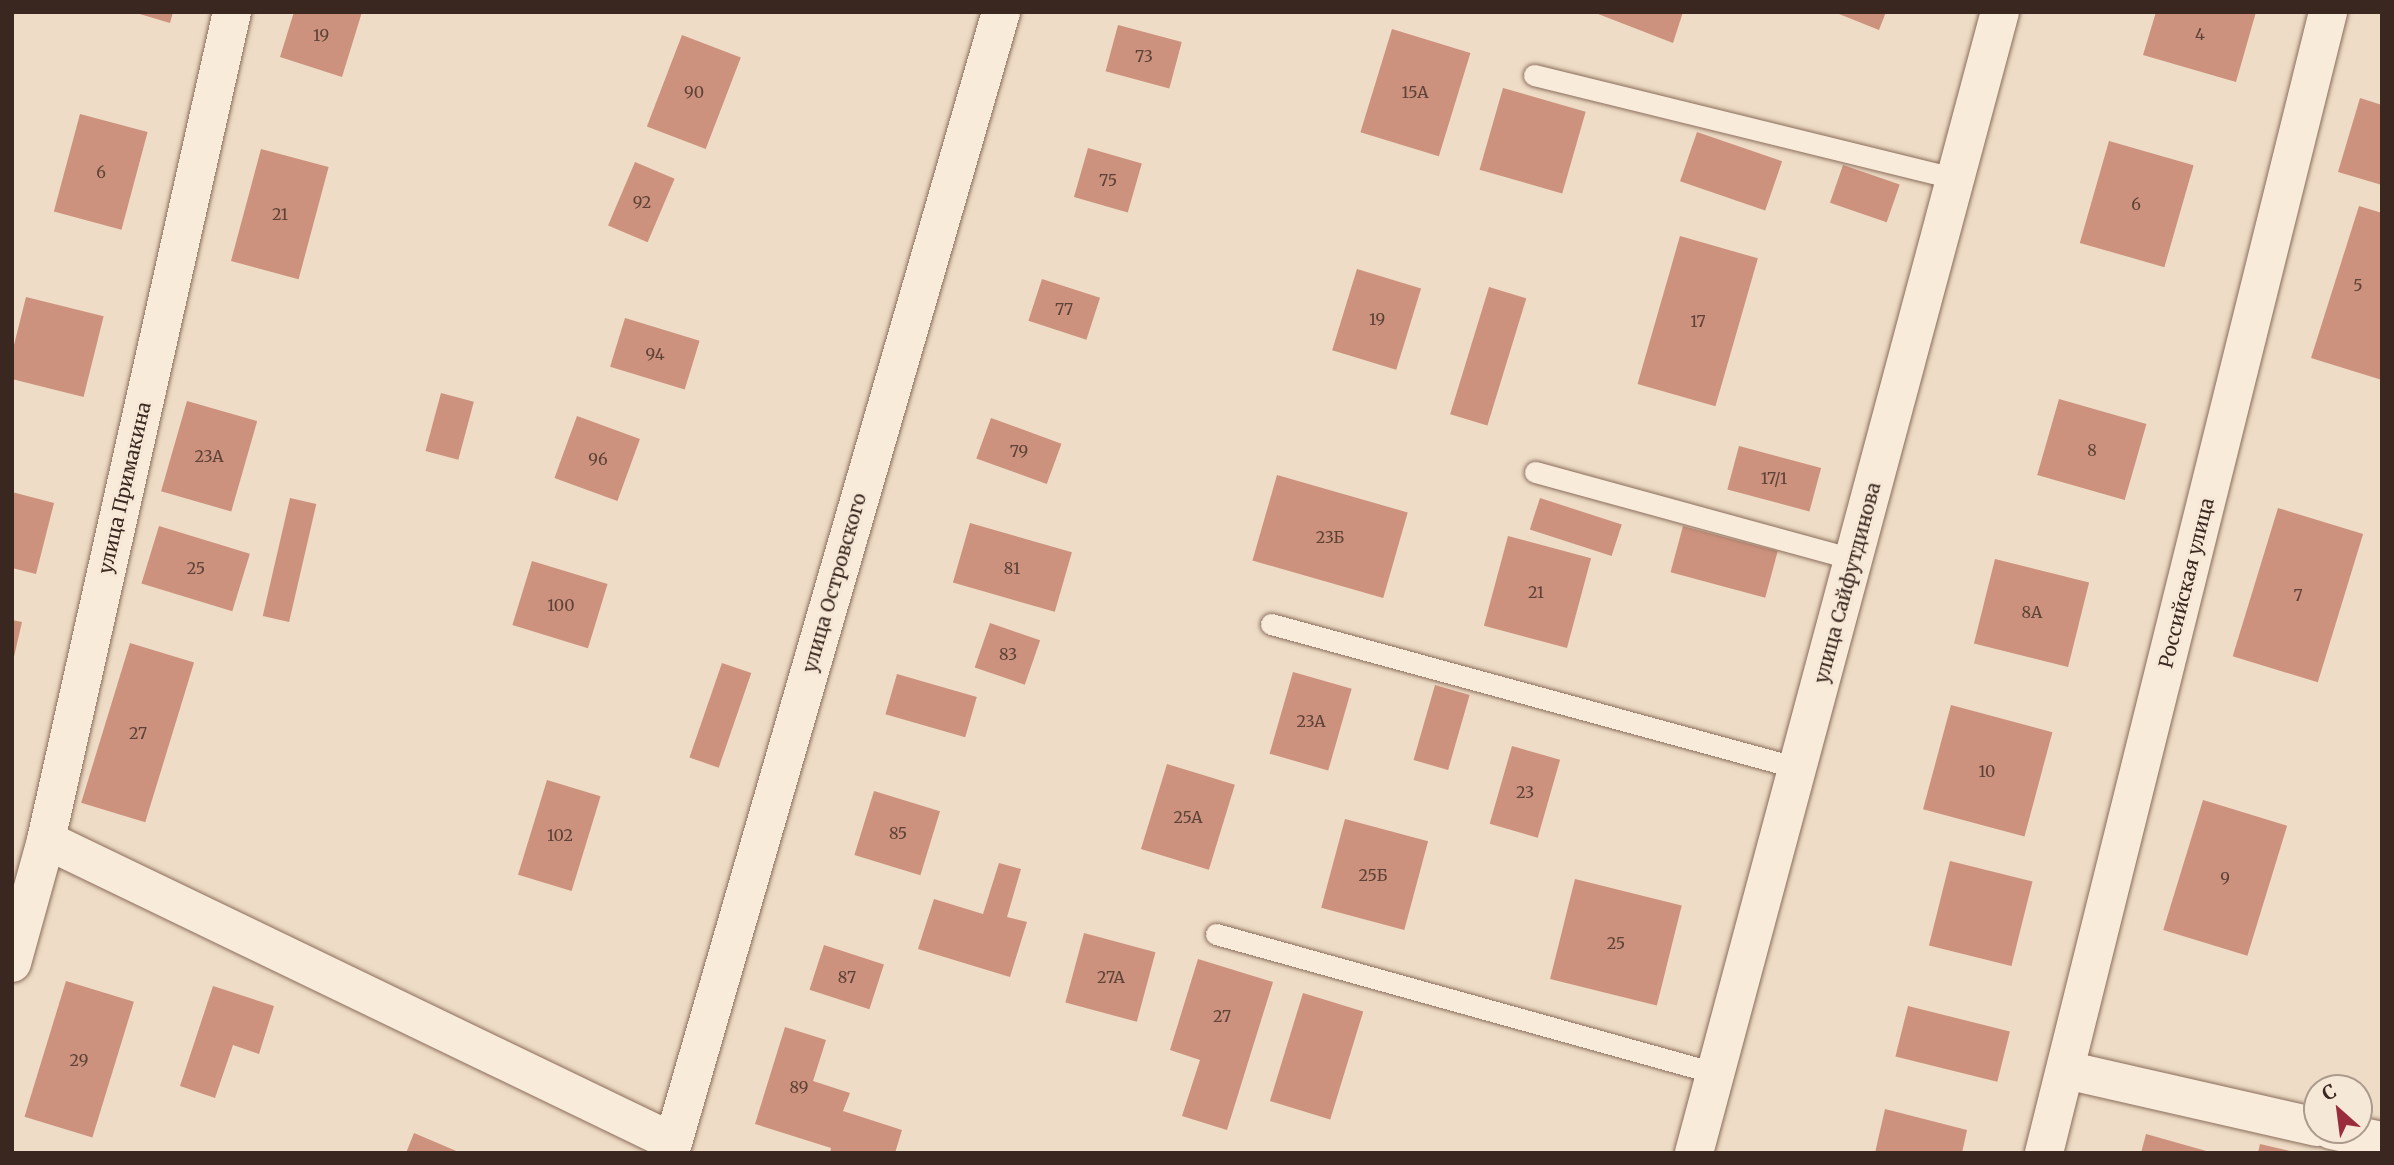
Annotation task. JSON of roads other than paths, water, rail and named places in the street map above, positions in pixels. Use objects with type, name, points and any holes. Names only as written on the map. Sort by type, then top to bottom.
[{"type":"street","name":"улица Примакина","points":[[12,963],[46,840],[232,12]]},
{"type":"street","name":"улица Островского","points":[[671,1148],[1001,12]]},
{"type":"street","name":"улица Сайфутдинова","points":[[1694,1153],[2000,12]]},
{"type":"street","name":"Российская улица","points":[[2044,1153],[2328,12]]},
{"type":"street","points":[[46,840],[671,1148]]},
{"type":"street","points":[[2066,1070],[2303,1124]]},
{"type":"lane","points":[[1534,75],[1957,179]]},
{"type":"lane","points":[[1535,472],[1854,559]]},
{"type":"lane","points":[[1271,624],[1798,768]]},
{"type":"lane","points":[[1216,933],[1715,1073]]}]
